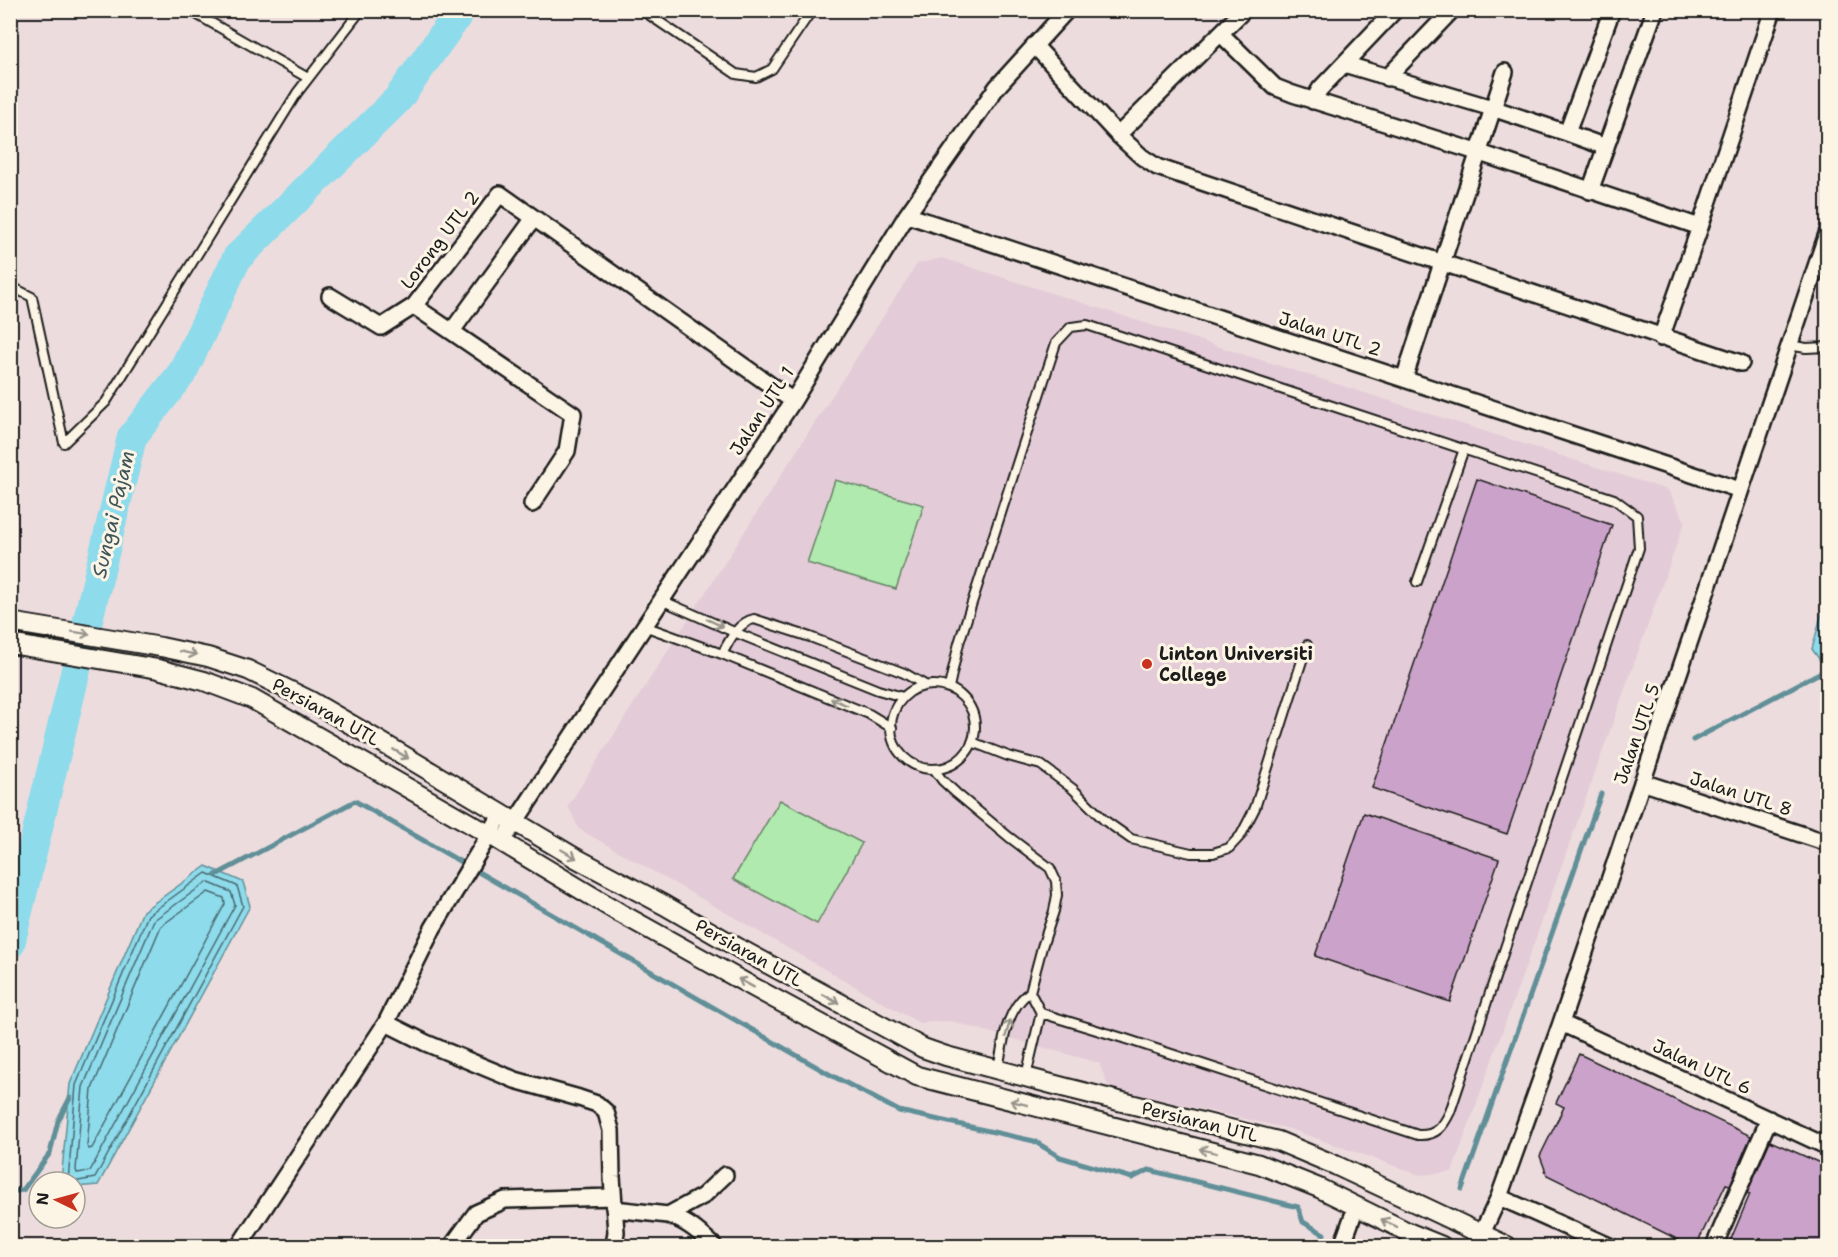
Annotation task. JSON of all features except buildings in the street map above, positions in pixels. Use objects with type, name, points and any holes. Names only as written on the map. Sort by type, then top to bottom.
[{"type":"street","name":"Jalan UTL 1","points":[[239,1246],[386,1023],[433,928],[480,852],[496,838],[644,626],[793,401],[907,215],[997,87],[1067,10]]},
{"type":"street","points":[[1118,135],[1244,10]]},
{"type":"street","points":[[1313,101],[1320,89],[1395,10]]},
{"type":"street","points":[[1387,78],[1452,10]]},
{"type":"street","points":[[1568,133],[1612,10]]},
{"type":"street","points":[[1590,191],[1655,10]]},
{"type":"street","points":[[1661,338],[1773,10]]},
{"type":"street","points":[[1221,33],[1275,87],[1700,227]]},
{"type":"street","points":[[1034,45],[1118,135],[1142,157],[1166,171],[1741,363]]},
{"type":"street","points":[[1344,64],[1492,108],[1606,147]]},
{"type":"street","points":[[1404,379],[1505,72]]},
{"type":"street","name":"Lorong UTL 2","points":[[532,504],[567,451],[573,414],[414,306],[500,194],[793,401]]},
{"type":"street","name":"Jalan UTL 2","points":[[907,215],[1740,490]]},
{"type":"street","points":[[452,331],[534,218]]},
{"type":"street","name":"Jalan UTL 5","points":[[1479,1241],[1499,1197],[1561,1023],[1827,231]]},
{"type":"street","points":[[330,296],[381,327],[414,306]]},
{"type":"street","name":"Persiaran UTL","points":[[10,622],[131,641],[208,657],[248,670],[309,700],[574,857],[664,904],[906,1040],[946,1056],[1278,1141],[1335,1165],[1479,1241],[1507,1246]]},
{"type":"street","name":"Persiaran UTL","points":[[18,645],[125,663],[204,681],[252,699],[496,838],[631,919],[917,1076],[1259,1164],[1319,1188],[1442,1246]]},
{"type":"street","name":"Jalan UTL 8","points":[[1642,782],[1827,843]]},
{"type":"street","points":[[386,1023],[515,1080],[597,1104],[606,1112],[611,1130],[616,1232],[614,1246]]},
{"type":"street","name":"Jalan UTL 6","points":[[1561,1023],[1827,1147]]},
{"type":"street","points":[[1714,1246],[1768,1119]]},
{"type":"street","points":[[668,1215],[703,1196],[725,1175]]},
{"type":"street","points":[[1499,1197],[1608,1246]]},
{"type":"street","points":[[452,1246],[476,1213],[505,1200],[614,1203],[668,1215],[683,1221],[714,1246]]},
{"type":"street","points":[[1342,1246],[1356,1207]]},
{"type":"lane","points":[[189,10],[308,78]]},
{"type":"lane","points":[[10,286],[32,297],[64,443],[106,402],[297,93],[361,10]]},
{"type":"lane","points":[[642,10],[736,74],[756,77],[772,69],[812,10]]},
{"type":"lane","points":[[949,687],[959,643],[1056,343],[1071,327],[1088,325],[1614,499],[1636,516],[1639,548],[1450,1112],[1444,1125],[1435,1133],[1418,1136],[1041,1013]]},
{"type":"lane","points":[[1789,345],[1806,348],[1827,347]]},
{"type":"lane","points":[[1417,582],[1464,449]]},
{"type":"lane","points":[[661,600],[734,632],[903,698]]},
{"type":"lane","points":[[722,654],[734,632],[746,621],[754,619],[903,673],[925,685]]},
{"type":"lane","points":[[644,626],[722,654],[869,714],[892,728]]},
{"type":"lane","points":[[972,742],[1008,756],[1041,765],[1073,789],[1104,820],[1131,839],[1191,853],[1213,853],[1229,848],[1241,835],[1255,808],[1307,645]]},
{"type":"lane","points":[[925,685],[949,687],[965,699],[974,716],[975,729],[966,753],[946,767],[934,769],[921,767],[909,761],[894,741],[892,728],[897,706],[913,690],[925,685]]},
{"type":"lane","points":[[934,769],[956,793],[1050,868],[1056,881],[1057,895],[1054,911],[1030,992],[1041,1013],[1026,1077]]},
{"type":"lane","points":[[998,1070],[1014,1008],[1022,997],[1030,992]]},
{"type":"shaded area","name":"Linton Universiti College","points":[[942,258],[1668,490],[1685,521],[1452,1172],[1420,1175],[1290,1129],[1109,1088],[1099,1063],[950,1021],[919,1023],[579,829],[568,806],[917,264]]},
{"type":"green space","points":[[835,480],[924,505],[896,589],[807,563]]},
{"type":"green space","points":[[780,800],[862,843],[817,924],[733,879]]},
{"type":"water","points":[[1827,603],[1827,670],[1812,649],[1823,609]]},
{"type":"water","points":[[206,866],[243,882],[250,906],[98,1185],[87,1186],[87,1170],[62,1170],[70,1084],[143,911]]},
{"type":"waterway","name":"Sungai Pajam","points":[[10,944],[132,437],[182,373],[237,258],[398,99],[461,10]]},
{"type":"waterway","points":[[1693,740],[1827,669]]},
{"type":"waterway","points":[[1462,1189],[1601,794]]},
{"type":"waterway","points":[[216,875],[355,801],[829,1074],[899,1111],[1034,1141],[1060,1157],[1132,1178],[1149,1170],[1298,1207],[1303,1222],[1324,1234]]},
{"type":"waterway","points":[[10,1192],[23,1190],[50,1153],[58,1121],[70,1098]]},
{"type":"waterway","points":[[1351,1242],[1365,1246]]},
{"type":"place","name":"Linton Universiti College","points":[[1147,664]]}]
